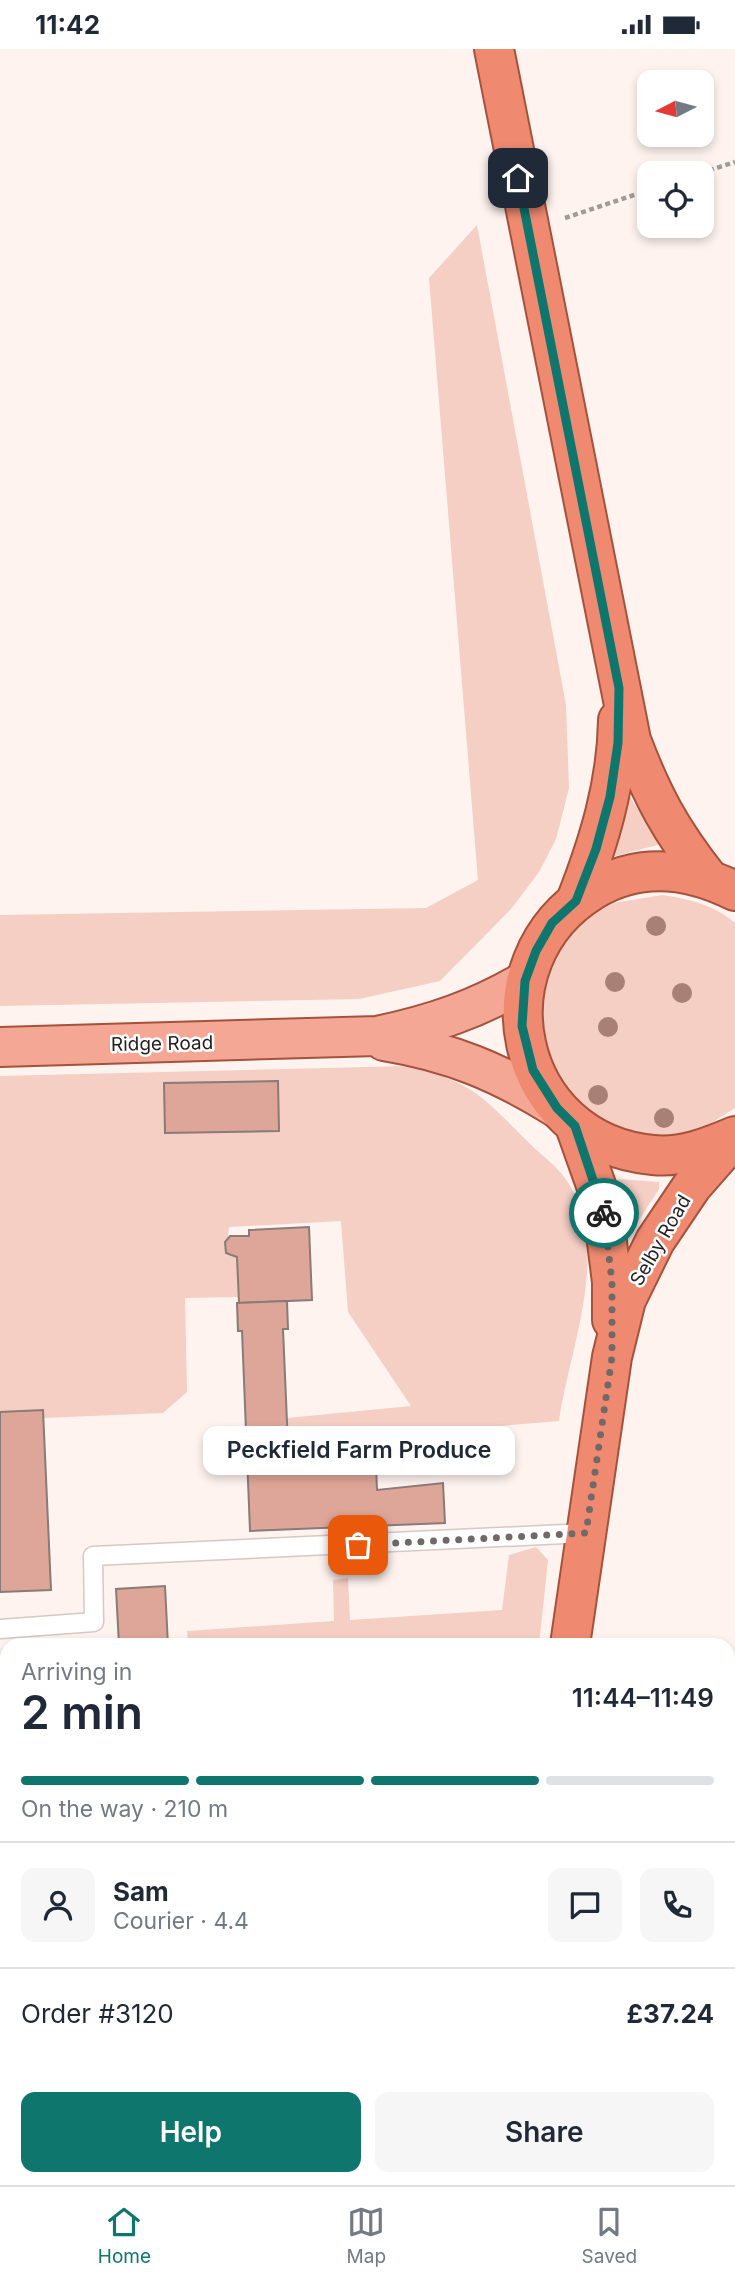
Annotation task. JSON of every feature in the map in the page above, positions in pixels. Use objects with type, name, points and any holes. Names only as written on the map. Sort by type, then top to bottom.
[{"type":"highway","points":[[494,49],[631,740],[650,790],[676,837],[722,885]]},
{"type":"highway","points":[[576,901],[596,849],[610,797],[618,743],[619,688]]},
{"type":"highway","points":[[576,901],[606,883],[639,872],[674,871],[722,885]]},
{"type":"highway","name":"Selby Road","points":[[576,901],[552,923],[536,951],[525,981],[522,1026],[533,1070],[566,1117],[602,1202],[612,1282],[612,1357]]},
{"type":"highway","points":[[566,1117],[612,1146],[654,1155],[696,1152],[735,1136]]},
{"type":"highway","name":"Selby Road","points":[[571,1638],[612,1357],[626,1300],[655,1241],[692,1186],[735,1136]]},
{"type":"main road","name":"Ridge Road","points":[[0,1047],[377,1036],[430,1025],[480,1007],[525,981]]},
{"type":"main road","name":"Ridge Road","points":[[324,1039],[373,1040],[422,1047],[458,1057],[515,1081],[566,1117]]},
{"type":"lane","points":[[0,1629],[94,1622],[93,1556],[586,1533]]},
{"type":"path","points":[[714,169],[735,162]]},
{"type":"path","points":[[528,230],[637,194]]},
{"type":"shaded area","points":[[477,225],[566,705],[569,788],[556,839],[539,872],[511,909],[440,981],[359,999],[0,1006],[0,915],[426,908],[478,880],[429,278]]},
{"type":"shaded area","points":[[628,794],[661,844],[608,858]]},
{"type":"shaded area","points":[[662,895],[701,904],[735,923],[735,1108],[702,1129],[651,1137],[602,1123],[563,1090],[538,1021],[546,972],[572,931],[592,915],[614,903]]},
{"type":"shaded area","points":[[408,1066],[447,1078],[474,1092],[561,1173],[577,1200],[585,1230],[585,1294],[559,1421],[288,1444],[287,1418],[411,1406],[348,1312],[341,1221],[229,1227],[226,1253],[237,1257],[238,1297],[185,1298],[187,1392],[163,1413],[43,1418],[42,1410],[0,1412],[0,1076]],"holes":[[[278,1081],[279,1131],[165,1133],[164,1083]]]},
{"type":"shaded area","points":[[619,1179],[659,1182],[659,1189],[633,1229],[623,1230],[614,1182]]},
{"type":"shaded area","points":[[536,1547],[548,1560],[540,1638],[188,1638],[187,1631],[334,1621],[333,1580],[348,1578],[350,1620],[502,1610],[509,1555]]},
{"type":"building","points":[[278,1081],[279,1131],[165,1133],[164,1083]]},
{"type":"building","points":[[309,1227],[312,1300],[239,1303],[237,1257],[226,1253],[225,1242],[230,1236],[249,1236],[249,1230]]},
{"type":"building","points":[[287,1301],[288,1329],[283,1329],[289,1469],[376,1465],[377,1490],[443,1483],[445,1523],[250,1531],[242,1331],[238,1331],[237,1303]]},
{"type":"building","points":[[43,1410],[51,1590],[0,1592],[0,1412]]},
{"type":"building","points":[[165,1586],[168,1638],[119,1638],[116,1589]]},
{"type":"way so far","points":[[358,1545],[586,1533],[612,1357],[612,1282],[604,1213]]},
{"type":"place","name":"Peckfield Farm Produce","points":[[358,1545]]},
{"type":"route","points":[[518,178],[619,688],[618,743],[610,797],[596,849],[576,901],[552,923],[536,951],[525,981],[522,1026],[533,1070],[557,1108],[575,1126],[604,1213]]}]
